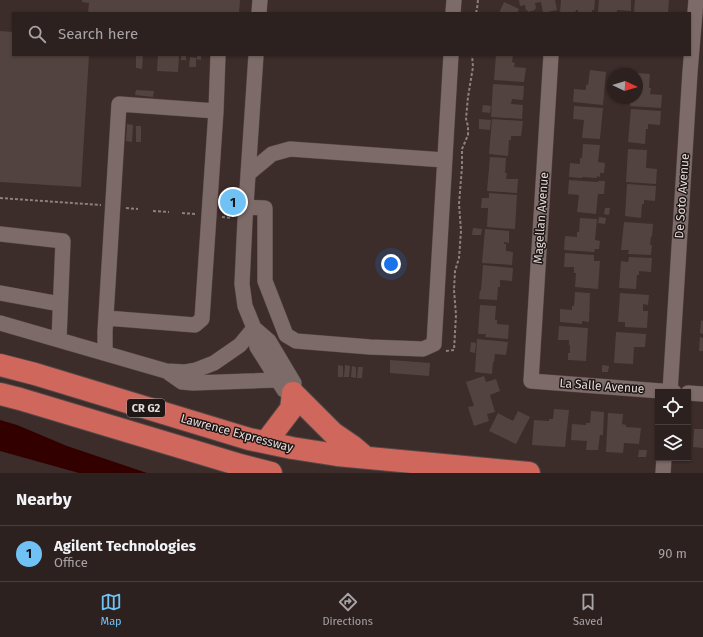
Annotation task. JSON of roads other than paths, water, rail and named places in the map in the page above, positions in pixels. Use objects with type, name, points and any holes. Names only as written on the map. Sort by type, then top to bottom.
[{"type":"highway","name":"Lawrence Expressway","points":[[0,365],[35,374],[249,439],[319,453],[529,473]]},
{"type":"highway","points":[[266,442],[291,409],[285,386]]},
{"type":"highway","points":[[285,386],[333,433],[365,457]]},
{"type":"highway","name":"CR G2","points":[[0,394],[271,473]]},
{"type":"street","points":[[259,12],[260,0]]},
{"type":"street","points":[[453,12],[454,0]]},
{"type":"street","name":"De Soto Avenue","points":[[670,389],[695,52],[696,0]]},
{"type":"street","points":[[106,318],[195,325],[202,318],[216,111],[218,56]]},
{"type":"street","points":[[256,56],[242,284],[245,306],[254,328],[257,347],[285,386]]},
{"type":"street","points":[[246,207],[265,208],[265,281],[286,335],[296,341],[370,347],[423,350],[434,344],[450,56]]},
{"type":"street","name":"Magellan Avenue","points":[[531,381],[551,56]]},
{"type":"street","points":[[105,353],[119,104],[216,111]]},
{"type":"street","points":[[248,174],[272,154],[290,149],[444,160]]},
{"type":"street","points":[[0,234],[63,241],[59,340]]},
{"type":"street","points":[[0,293],[60,304]]},
{"type":"street","points":[[0,323],[166,372],[182,382],[285,386],[294,383],[269,342],[254,328]]},
{"type":"street","points":[[166,372],[185,372],[196,370],[214,363],[240,345],[254,328]]},
{"type":"street","name":"La Salle Avenue","points":[[531,381],[655,391]]},
{"type":"street","points":[[691,393],[703,394]]},
{"type":"street","points":[[663,473],[664,461]]},
{"type":"place","name":"Agilent Technologies","points":[[233,202]]}]
